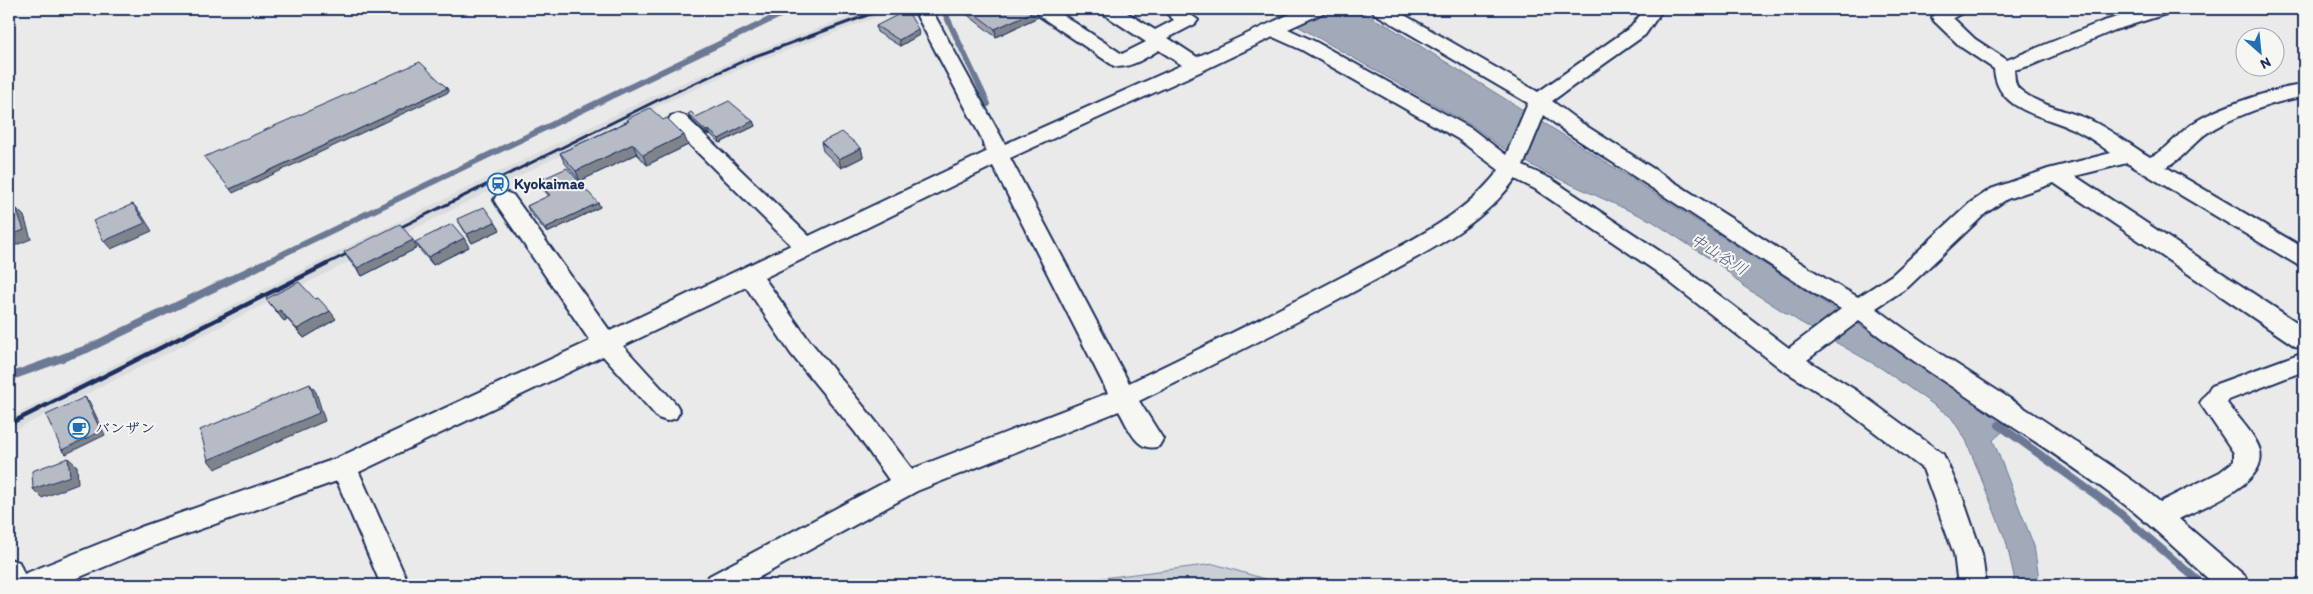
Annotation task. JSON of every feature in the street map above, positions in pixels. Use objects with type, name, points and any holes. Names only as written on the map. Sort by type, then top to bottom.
[{"type":"street","points":[[1042,9],[1120,62],[1188,20],[1171,9]]},
{"type":"street","points":[[1110,9],[1197,66]]},
{"type":"street","points":[[30,585],[151,535],[344,467],[606,344],[998,155],[1197,66],[1316,9]]},
{"type":"street","points":[[1381,9],[1574,126],[2062,446],[2158,516],[2235,585]]},
{"type":"street","points":[[718,585],[906,483],[1090,412],[1123,397],[1287,317],[1424,243],[1478,207],[1512,165],[1537,105],[1604,58],[1638,31],[1654,9]]},
{"type":"street","points":[[1955,9],[1941,17],[1968,43],[2004,67],[2006,83],[2012,93],[2037,109],[2058,114],[2085,126],[2304,258]]},
{"type":"street","points":[[2004,67],[2025,61],[2108,26],[2162,9]]},
{"type":"street","points":[[926,16],[992,137],[998,155],[1123,397],[1150,439]]},
{"type":"street","points":[[1278,28],[1465,134],[1544,184],[1662,264],[1791,359],[1924,453],[1934,462],[1968,554],[1972,585]]},
{"type":"street","points":[[1791,359],[1855,311],[1900,281],[1978,208],[1999,194],[2056,174],[2170,157],[2199,129],[2223,117],[2285,93],[2304,91]]},
{"type":"street","points":[[678,121],[807,248]]},
{"type":"street","points":[[2056,174],[2304,339]]},
{"type":"street","points":[[505,200],[606,344],[667,411]]},
{"type":"street","points":[[750,275],[800,347],[864,425],[906,483]]},
{"type":"street","points":[[2158,516],[2230,480],[2247,465],[2247,451],[2213,403],[2220,393],[2304,361]]},
{"type":"street","points":[[344,467],[395,585]]},
{"type":"street","points":[[9,570],[10,585]]},
{"type":"shaded area","points":[[870,9],[898,9],[753,63],[662,104],[9,433],[9,418],[341,250],[653,96],[748,54]]},
{"type":"shaded area","points":[[1214,564],[1285,585],[1047,585]]},
{"type":"water","name":"中山谷川","points":[[1268,9],[1355,9],[1388,26],[1576,143],[1928,369],[2010,425],[1993,440],[2034,546],[2040,585],[2013,585],[2014,576],[2006,541],[1966,440],[1951,417],[1881,368],[1800,322],[1743,286],[1724,268],[1652,221],[1542,171],[1501,147],[1474,127]]},
{"type":"building","points":[[968,9],[1035,9],[1037,10],[995,29]]},
{"type":"building","points":[[907,10],[918,29],[899,40],[876,26]]},
{"type":"building","points":[[420,62],[447,88],[230,189],[204,157]]},
{"type":"building","points":[[729,101],[753,121],[719,139],[709,130],[706,131],[688,114],[691,112],[696,117]]},
{"type":"building","points":[[650,108],[663,120],[667,118],[684,135],[643,155],[633,144],[576,171],[560,153],[629,121],[627,119]]},
{"type":"building","points":[[842,132],[861,148],[839,159],[821,142]]},
{"type":"building","points":[[567,168],[598,203],[545,228],[527,206],[550,195],[538,181]]},
{"type":"building","points":[[133,204],[145,223],[104,241],[93,221]]},
{"type":"building","points":[[484,207],[495,222],[467,234],[457,219]]},
{"type":"building","points":[[16,208],[24,230],[9,236],[9,210]]},
{"type":"building","points":[[400,224],[413,240],[357,268],[344,252]]},
{"type":"building","points":[[452,224],[464,238],[428,257],[415,242]]},
{"type":"building","points":[[299,282],[330,311],[297,329],[280,310],[277,312],[266,299]]},
{"type":"building","points":[[310,384],[319,413],[208,460],[200,430]]},
{"type":"building","points":[[85,397],[101,431],[62,450],[46,415]]},
{"type":"building","points":[[68,458],[70,476],[33,489],[32,471]]},
{"type":"waterway","points":[[260,265],[792,9]]},
{"type":"waterway","points":[[943,9],[988,104]]},
{"type":"waterway","points":[[9,377],[87,349],[263,264]]},
{"type":"waterway","points":[[1999,425],[2114,508],[2203,585]]},
{"type":"railway","points":[[391,232],[658,100],[750,58],[884,9]]},
{"type":"railway","points":[[324,265],[357,249]]},
{"type":"railway","points":[[9,424],[327,264]]},
{"type":"place","name":"Kyokaimae","points":[[498,184]]},
{"type":"place","name":"バンザン","points":[[79,428]]}]
